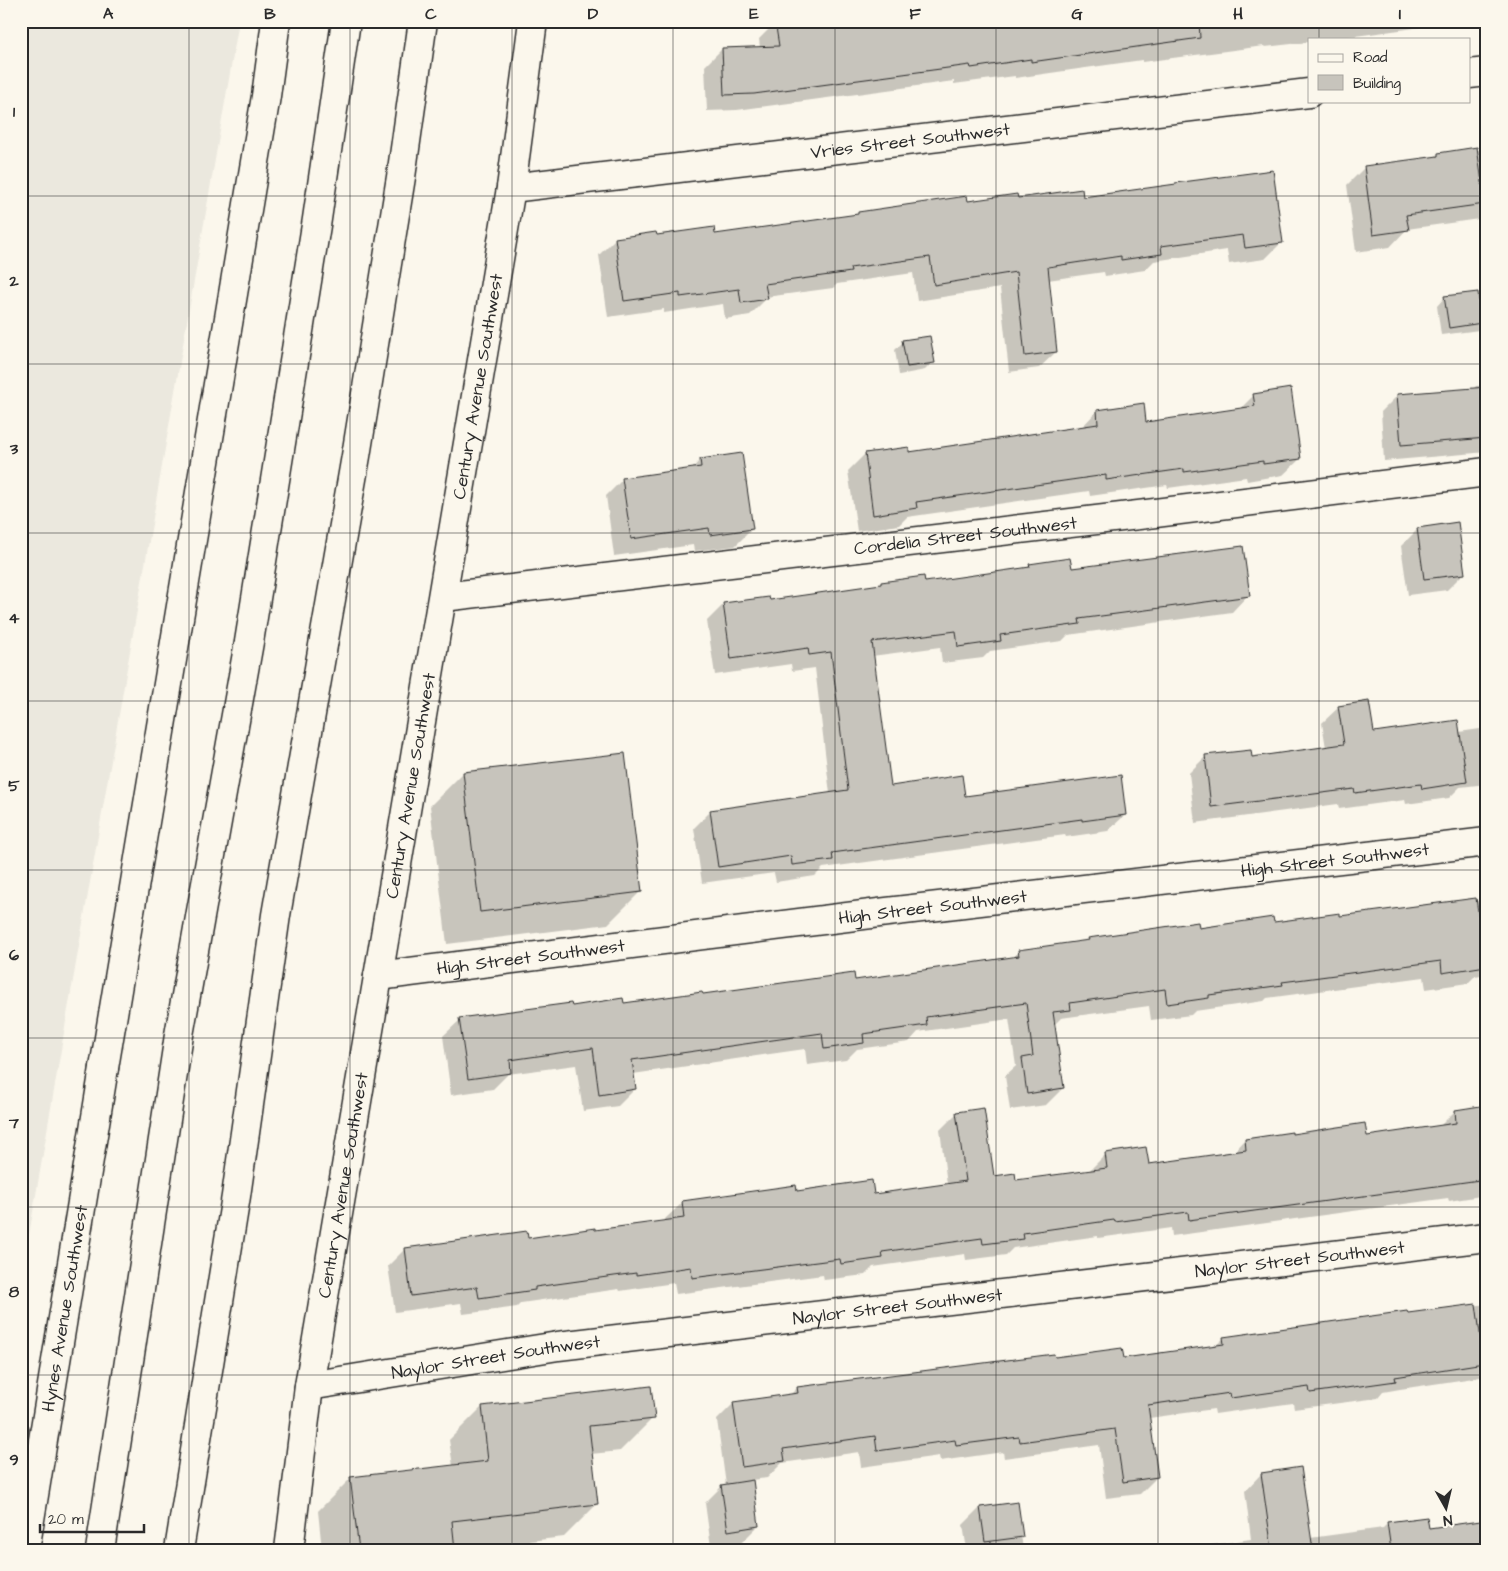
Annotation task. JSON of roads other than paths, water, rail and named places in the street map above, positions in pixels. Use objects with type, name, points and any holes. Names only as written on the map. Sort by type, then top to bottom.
[{"type":"main road","name":"Hynes Avenue Southwest","points":[[25,1550],[266,96],[276,21]]},
{"type":"main road","points":[[100,1550],[179,1035],[250,642],[317,219],[346,21]]},
{"type":"main road","points":[[179,1550],[234,1205],[276,915],[359,437],[401,177],[423,21]]},
{"type":"main road","name":"Century Avenue Southwest","points":[[289,1550],[309,1386],[511,188],[533,21]]},
{"type":"main road","points":[[1470,74],[1487,72]]},
{"type":"main road","name":"Vries Street Southwest","points":[[511,188],[1308,93]]},
{"type":"main road","name":"Cordelia Street Southwest","points":[[443,597],[1137,516],[1487,472]]},
{"type":"main road","name":"High Street Southwest","points":[[378,976],[887,912],[1487,842]]},
{"type":"main road","name":"Naylor Street Southwest","points":[[309,1386],[558,1346],[1487,1237]]}]
